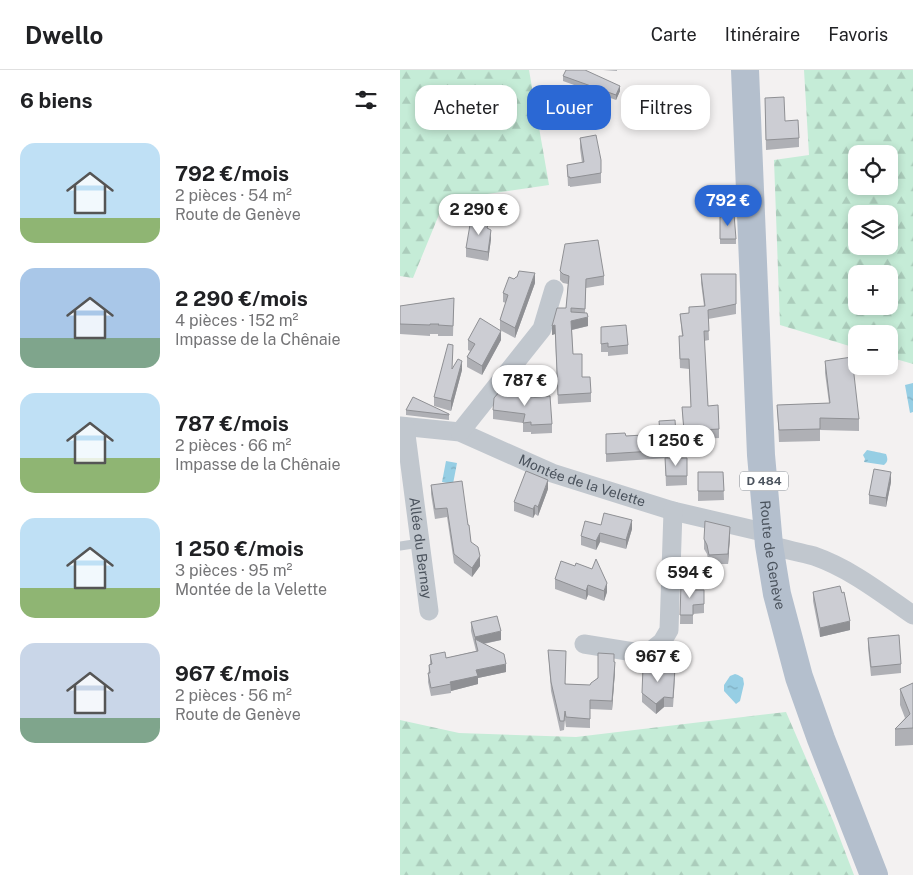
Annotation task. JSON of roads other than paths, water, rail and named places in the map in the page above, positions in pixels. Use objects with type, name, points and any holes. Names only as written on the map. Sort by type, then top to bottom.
[{"type":"main road","name":"Route de Genève","points":[[745,70],[761,455],[768,539],[777,594],[799,677],[874,875]]},
{"type":"street","points":[[460,432],[542,329],[554,289]]},
{"type":"street","name":"Montée de la Velette","points":[[402,426],[460,432],[552,473],[768,539],[846,570],[867,582],[913,615]]},
{"type":"street","name":"Allée du Bernay","points":[[402,426],[429,611]]},
{"type":"street","points":[[584,644],[640,653],[652,650],[662,642],[669,630],[673,511]]},
{"type":"lane","points":[[400,546],[420,543]]},
{"type":"water","points":[[913,383],[913,412],[910,413],[905,385]]},
{"type":"water","points":[[867,450],[886,454],[886,463],[884,465],[864,462],[863,455]]},
{"type":"water","points":[[446,461],[457,463],[453,484],[442,482]]},
{"type":"water","points":[[735,674],[743,678],[744,684],[740,701],[736,704],[724,691],[724,685],[730,676]]}]
